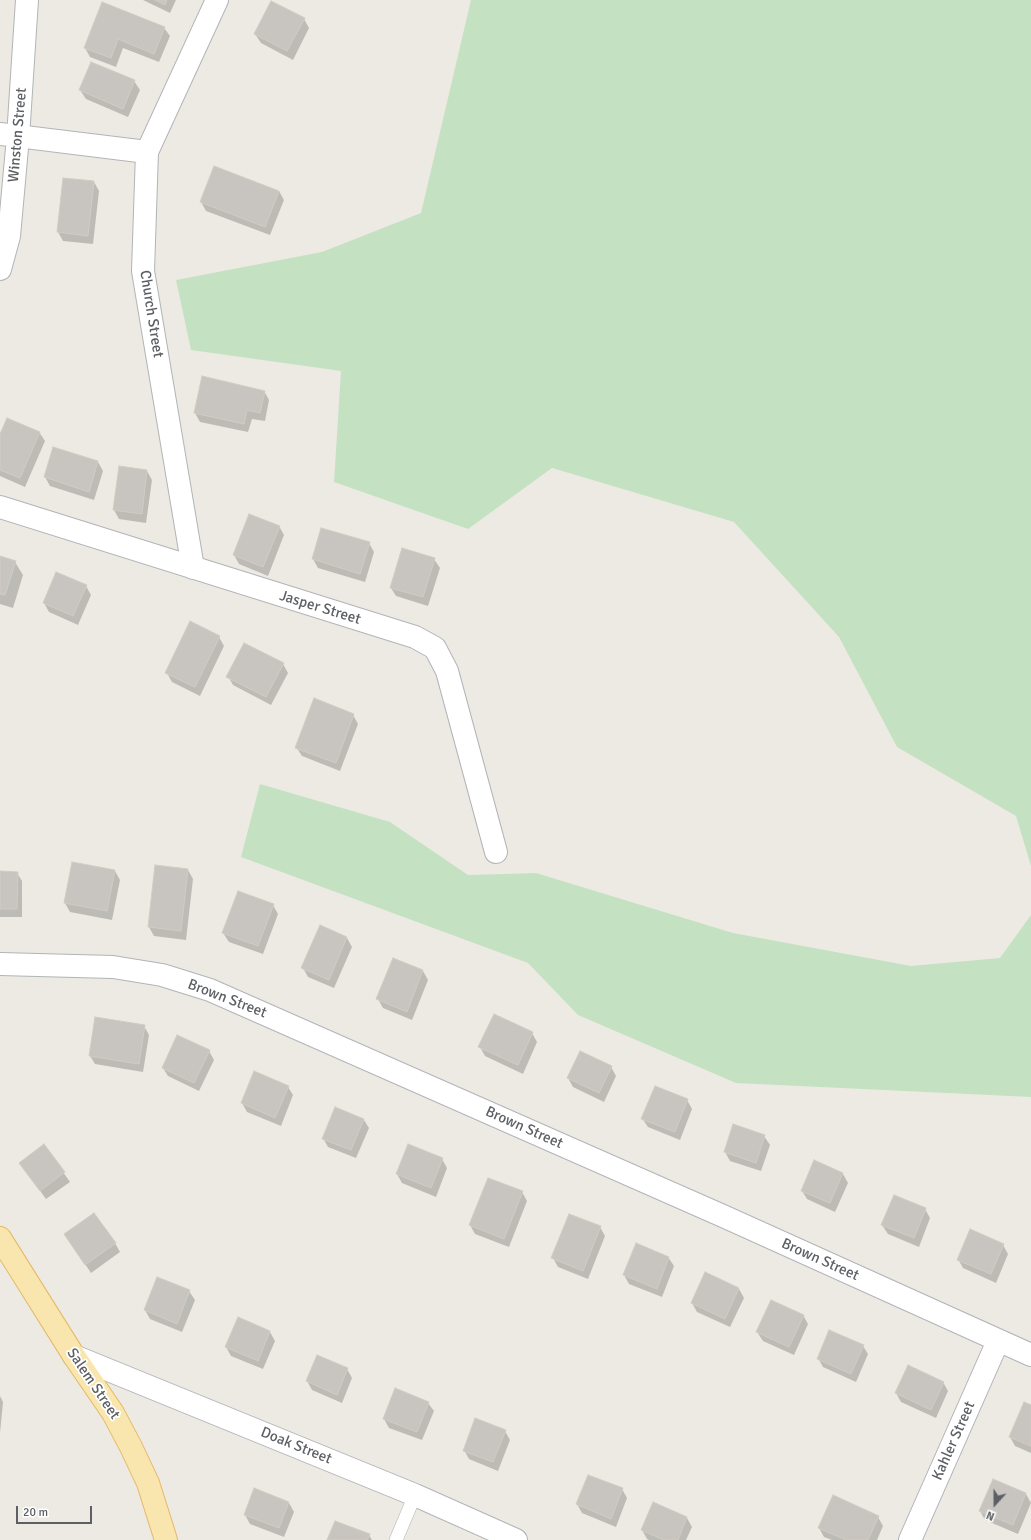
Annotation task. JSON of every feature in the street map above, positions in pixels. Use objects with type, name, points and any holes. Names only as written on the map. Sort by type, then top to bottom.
[{"type":"main road","name":"Salem Street","points":[[0,1238],[74,1356],[113,1413],[148,1483],[166,1540]]},
{"type":"street","name":"Winston Street","points":[[0,269],[9,236],[9,136],[27,0]]},
{"type":"street","name":"Church Street","points":[[193,568],[143,271],[147,152],[217,0]]},
{"type":"street","points":[[9,136],[147,152]]},
{"type":"street","name":"Jasper Street","points":[[0,507],[415,637],[435,648],[447,671],[496,852]]},
{"type":"street","name":"Brown Street","points":[[0,964],[113,967],[162,975],[210,990],[730,1219],[1031,1355]]},
{"type":"street","name":"Kahler Street","points":[[910,1540],[998,1341]]},
{"type":"street","name":"Doak Street","points":[[74,1356],[415,1495],[508,1538]]},
{"type":"lane","points":[[396,1540],[415,1495]]},
{"type":"green space","points":[[471,0],[1031,0],[1031,866],[1016,816],[897,747],[839,637],[734,522],[552,468],[468,529],[334,482],[341,371],[191,350],[176,280],[322,252],[421,213]]},
{"type":"green space","points":[[260,784],[390,822],[468,875],[536,873],[733,933],[911,966],[1000,958],[1031,915],[1031,1097],[736,1083],[578,1015],[528,963],[241,857]]},
{"type":"building","points":[[155,0],[167,0],[165,5]]},
{"type":"building","points":[[271,1],[305,18],[287,51],[254,34]]},
{"type":"building","points":[[102,2],[165,27],[154,54],[118,39],[111,58],[84,48]]},
{"type":"building","points":[[91,62],[135,80],[123,109],[79,90]]},
{"type":"building","points":[[214,166],[279,191],[265,227],[200,202]]},
{"type":"building","points":[[63,178],[94,181],[88,236],[57,232]]},
{"type":"building","points":[[202,376],[265,391],[260,413],[247,410],[244,424],[194,413]]},
{"type":"building","points":[[7,418],[40,432],[20,478],[0,470],[0,434]]},
{"type":"building","points":[[53,447],[98,461],[89,492],[44,477]]},
{"type":"building","points":[[119,466],[147,470],[142,514],[113,510]]},
{"type":"building","points":[[249,514],[280,526],[263,567],[233,555]]},
{"type":"building","points":[[321,528],[370,542],[360,574],[312,559]]},
{"type":"building","points":[[402,548],[435,558],[423,597],[390,588]]},
{"type":"building","points":[[0,556],[16,561],[5,595],[0,594]]},
{"type":"building","points":[[56,572],[87,585],[73,616],[43,603]]},
{"type":"building","points":[[190,621],[220,636],[195,687],[165,673]]},
{"type":"building","points":[[244,643],[284,663],[266,697],[226,677]]},
{"type":"building","points":[[314,698],[354,714],[336,763],[295,748]]},
{"type":"building","points":[[72,862],[115,870],[107,911],[64,903]]},
{"type":"building","points":[[155,865],[188,869],[181,931],[148,927]]},
{"type":"building","points":[[0,871],[18,872],[17,909],[0,909]]},
{"type":"building","points":[[238,891],[274,904],[258,946],[222,933]]},
{"type":"building","points":[[320,925],[347,937],[329,980],[301,968]]},
{"type":"building","points":[[393,958],[423,970],[407,1012],[376,999]]},
{"type":"building","points":[[494,1014],[533,1032],[518,1065],[478,1047]]},
{"type":"building","points":[[95,1017],[145,1025],[139,1064],[89,1056]]},
{"type":"building","points":[[177,1035],[210,1050],[194,1083],[162,1068]]},
{"type":"building","points":[[580,1051],[612,1066],[599,1093],[567,1078]]},
{"type":"building","points":[[254,1071],[289,1086],[275,1118],[241,1103]]},
{"type":"building","points":[[655,1086],[688,1099],[675,1132],[641,1119]]},
{"type":"building","points":[[335,1107],[364,1119],[351,1150],[322,1139]]},
{"type":"building","points":[[733,1124],[765,1135],[756,1163],[724,1152]]},
{"type":"building","points":[[44,1144],[65,1172],[40,1191],[19,1163]]},
{"type":"building","points":[[408,1144],[443,1158],[431,1188],[396,1174]]},
{"type":"building","points":[[814,1160],[843,1173],[830,1203],[801,1191]]},
{"type":"building","points":[[488,1178],[523,1191],[504,1239],[469,1225]]},
{"type":"building","points":[[894,1195],[926,1208],[914,1238],[881,1225]]},
{"type":"building","points":[[94,1213],[116,1243],[85,1265],[64,1234]]},
{"type":"building","points":[[569,1214],[601,1226],[583,1271],[551,1258]]},
{"type":"building","points":[[970,1229],[1004,1244],[991,1274],[957,1260]]},
{"type":"building","points":[[636,1243],[669,1257],[657,1289],[623,1275]]},
{"type":"building","points":[[705,1272],[739,1288],[725,1319],[691,1303]]},
{"type":"building","points":[[157,1277],[190,1290],[177,1324],[144,1310]]},
{"type":"building","points":[[771,1300],[804,1315],[789,1347],[756,1332]]},
{"type":"building","points":[[238,1317],[270,1331],[258,1361],[225,1347]]},
{"type":"building","points":[[829,1330],[864,1345],[851,1374],[817,1359]]},
{"type":"building","points":[[317,1355],[348,1368],[337,1395],[306,1381]]},
{"type":"building","points":[[908,1365],[944,1382],[931,1410],[895,1393]]},
{"type":"building","points":[[395,1388],[429,1402],[417,1432],[383,1419]]},
{"type":"building","points":[[1024,1402],[1031,1405],[1031,1446],[1009,1437]]},
{"type":"building","points":[[475,1418],[506,1430],[493,1462],[463,1451]]},
{"type":"building","points":[[588,1475],[623,1488],[611,1519],[576,1504]]},
{"type":"building","points":[[993,1479],[1026,1493],[1013,1525],[979,1511]]},
{"type":"building","points":[[254,1488],[289,1502],[279,1528],[244,1515]]},
{"type":"building","points":[[833,1495],[879,1516],[868,1540],[846,1540],[818,1528]]},
{"type":"building","points":[[653,1502],[687,1517],[678,1540],[664,1540],[641,1530]]},
{"type":"building","points":[[335,1521],[370,1534],[367,1540],[327,1540]]}]
